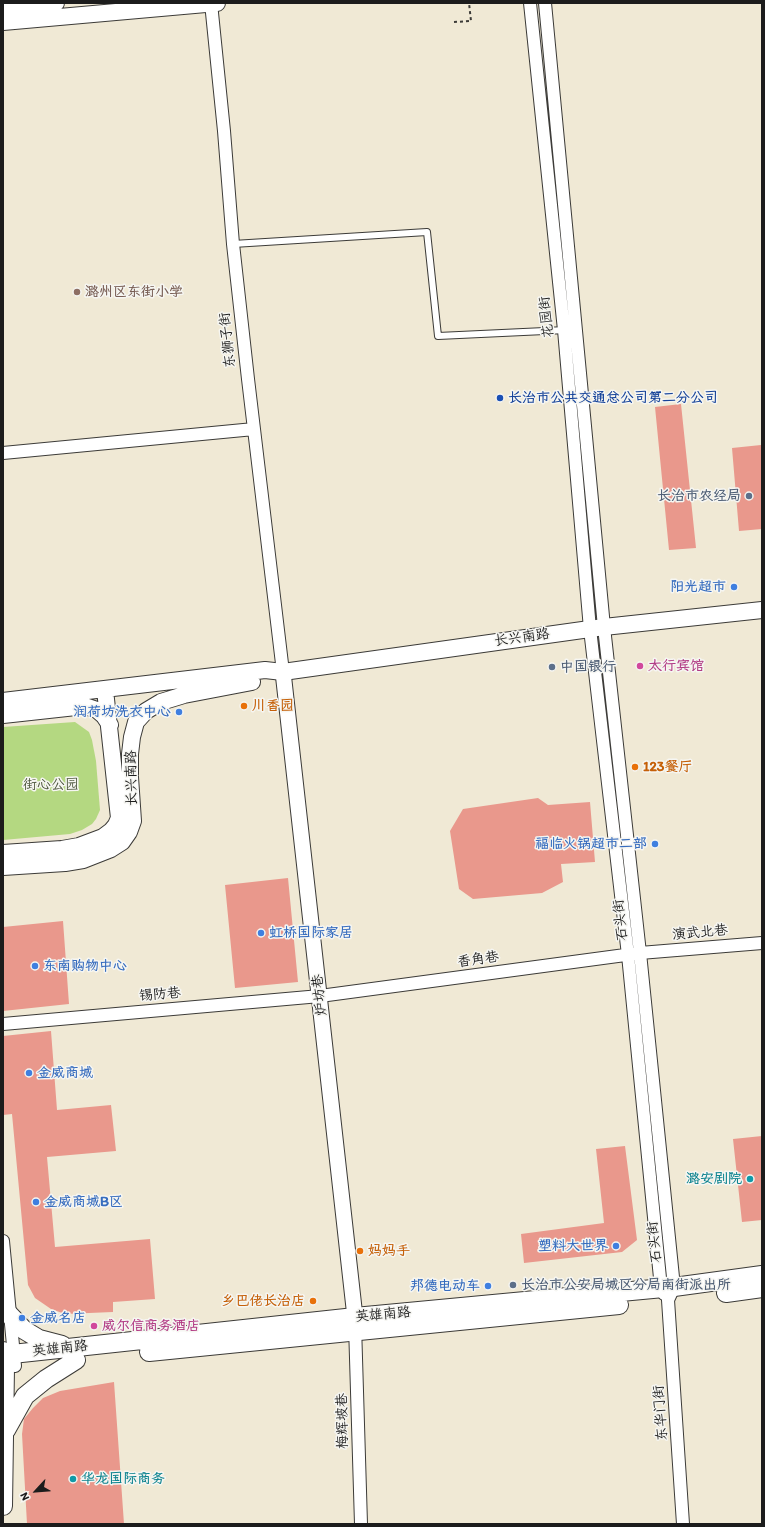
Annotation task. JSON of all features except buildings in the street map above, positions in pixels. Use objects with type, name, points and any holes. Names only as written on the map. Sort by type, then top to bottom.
[{"type":"main road","points":[[3,8],[56,3]]},
{"type":"main road","points":[[3,22],[217,3]]},
{"type":"main road","name":"长兴南路","points":[[3,702],[265,670],[283,672],[597,628],[762,610]]},
{"type":"main road","name":"长兴南路","points":[[3,867],[71,862],[98,855],[122,842],[129,832],[133,821],[130,777],[132,737],[136,722],[146,711],[161,702],[184,695],[266,680],[283,672]]},
{"type":"main road","name":"长兴南路","points":[[3,853],[62,849],[79,846],[103,837],[116,826],[119,818],[105,690]]},
{"type":"main road","points":[[3,715],[85,706],[97,710],[104,716],[110,725]]},
{"type":"main road","name":"英雄南路","points":[[668,1292],[762,1275]]},
{"type":"main road","name":"英雄南路","points":[[7,1359],[75,1354],[668,1292],[762,1288]]},
{"type":"main road","points":[[4,1433],[25,1396],[75,1354],[39,1339],[24,1330],[7,1312]]},
{"type":"main road","points":[[3,1506],[7,1359]]},
{"type":"street","name":"东狮子街","points":[[211,3],[224,131],[233,244],[283,672]]},
{"type":"street","name":"花园街","points":[[530,3],[570,331]]},
{"type":"street","name":"花园街","points":[[545,3],[570,331],[597,628]]},
{"type":"street","points":[[3,453],[254,429]]},
{"type":"street","name":"石头街","points":[[597,628],[640,953],[668,1292]]},
{"type":"street","name":"石头街","points":[[597,628],[628,955],[668,1292]]},
{"type":"street","name":"炉坊巷","points":[[283,672],[320,996],[355,1324]]},
{"type":"street","name":"演武北巷","points":[[640,953],[762,943]]},
{"type":"street","name":"香角巷","points":[[320,996],[640,953]]},
{"type":"street","name":"锡防巷","points":[[3,1024],[320,996]]},
{"type":"street","points":[[3,1241],[7,1312],[7,1359]]},
{"type":"street","name":"东华门街","points":[[668,1292],[683,1524]]},
{"type":"street","name":"梅辉坡巷","points":[[355,1324],[361,1524]]},
{"type":"lane","points":[[233,244],[427,232],[438,336],[570,331]]},
{"type":"path","points":[[454,22],[471,21],[469,3]]},
{"type":"green space","name":"街心公园","points":[[75,722],[89,732],[92,740],[96,761],[100,810],[96,819],[92,824],[82,830],[70,834],[3,840],[3,727]]},
{"type":"place","name":"潞州区东街小学","points":[[77,292]]},
{"type":"place","name":"长治市公共交通总公司第二分公司","points":[[500,398]]},
{"type":"place","name":"长治市农经局","points":[[749,496]]},
{"type":"place","name":"阳光超市","points":[[734,587]]},
{"type":"place","name":"太行宾馆","points":[[640,666]]},
{"type":"place","name":"中国银行","points":[[552,667]]},
{"type":"place","name":"川香园","points":[[244,706]]},
{"type":"place","name":"润荷坊洗衣中心","points":[[179,712]]},
{"type":"place","name":"123餐厅","points":[[635,767]]},
{"type":"place","name":"福临火锅超市二部","points":[[655,844]]},
{"type":"place","name":"虹桥国际家居","points":[[261,933]]},
{"type":"place","name":"东南购物中心","points":[[35,966]]},
{"type":"place","name":"金威商城","points":[[29,1073]]},
{"type":"place","name":"潞安剧院","points":[[750,1179]]},
{"type":"place","name":"金威商城B区","points":[[36,1202]]},
{"type":"place","name":"塑料大世界","points":[[616,1246]]},
{"type":"place","name":"妈妈手","points":[[360,1251]]},
{"type":"place","name":"长治市公安局城区分局南街派出所","points":[[513,1285]]},
{"type":"place","name":"邦德电动车","points":[[488,1286]]},
{"type":"place","name":"乡巴佬长治店","points":[[313,1301]]},
{"type":"place","name":"金威名店","points":[[22,1318]]},
{"type":"place","name":"威尔信商务酒店","points":[[94,1326]]},
{"type":"place","name":"华龙国际商务","points":[[73,1479]]}]
